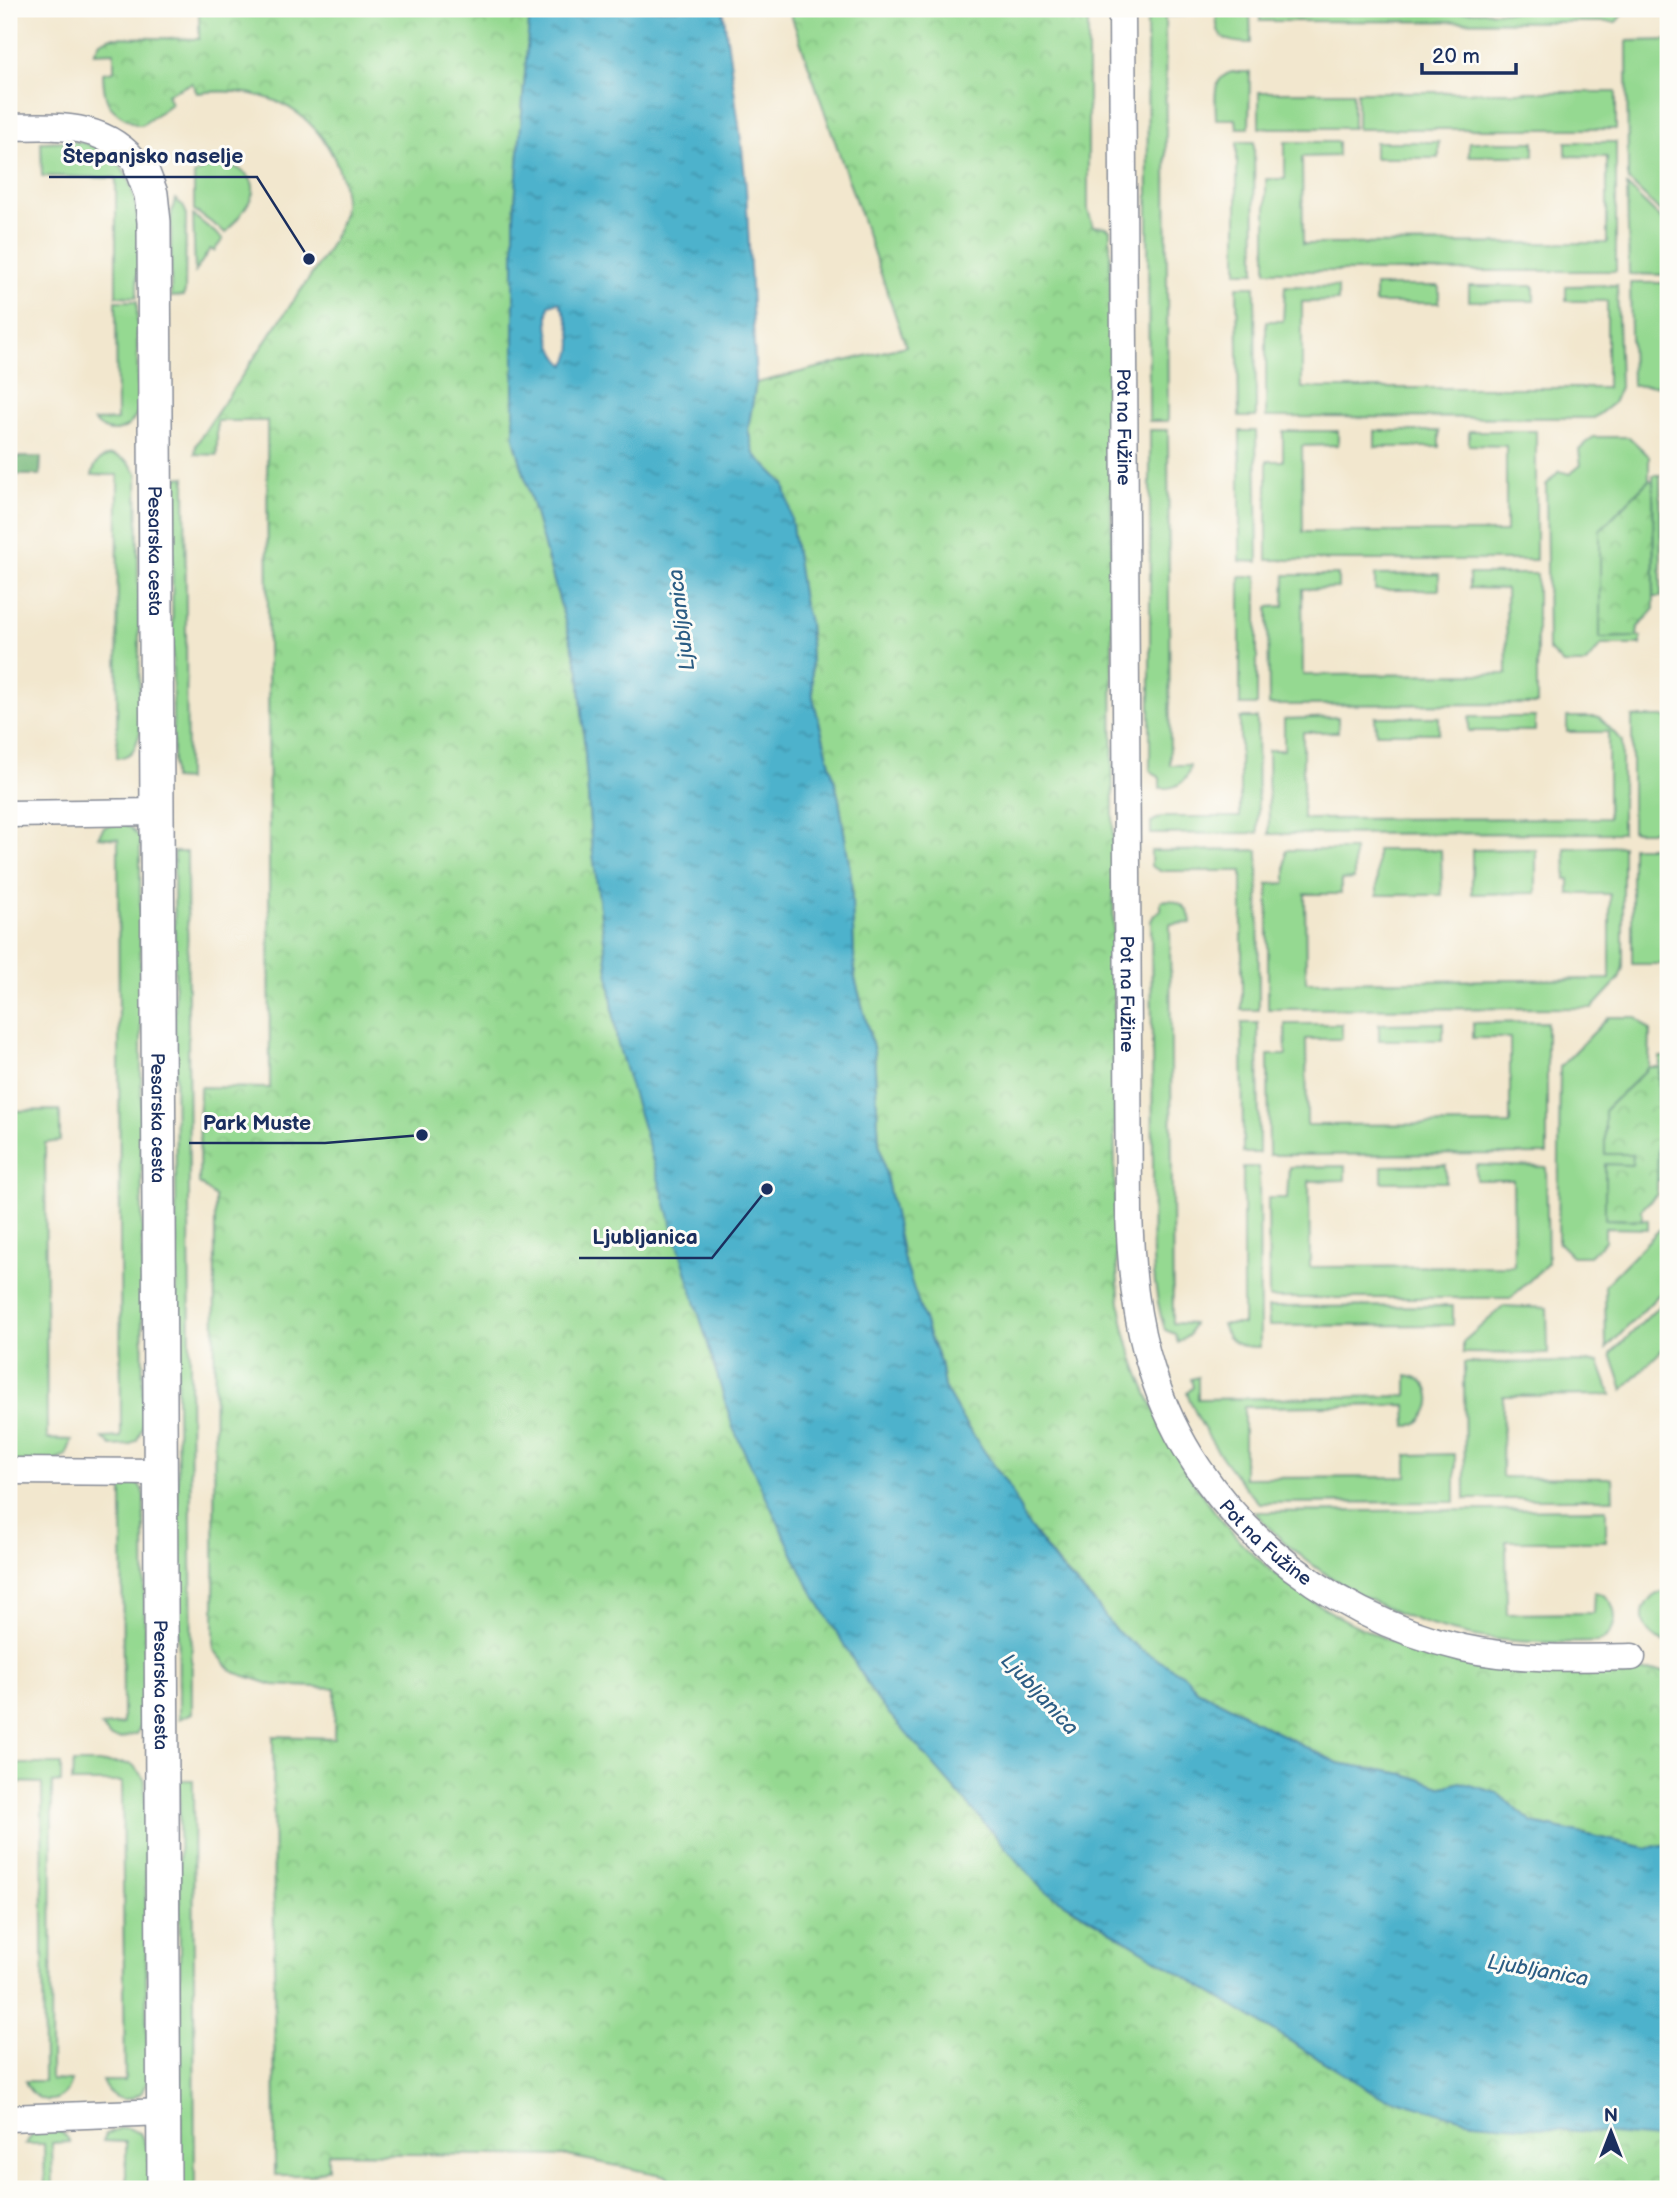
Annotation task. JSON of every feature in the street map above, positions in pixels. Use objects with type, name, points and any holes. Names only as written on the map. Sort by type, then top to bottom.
[{"type":"street","name":"Pot na Fužine","points":[[1122,9],[1129,1213],[1136,1306],[1152,1373],[1175,1427],[1215,1489],[1246,1527],[1270,1550],[1320,1589],[1403,1630],[1465,1648],[1528,1657],[1632,1657]]},
{"type":"street","name":"Pesarska cesta","points":[[9,127],[81,129],[95,132],[121,146],[141,169],[151,194],[154,222],[164,2189]]},
{"type":"street","points":[[9,814],[157,812]]},
{"type":"street","points":[[9,1471],[160,1472]]},
{"type":"street","points":[[9,2118],[164,2112]]},
{"type":"green space","points":[[199,9],[530,9],[514,215],[514,438],[579,671],[591,838],[617,1041],[1042,1889],[1378,2095],[1668,2139],[1668,2189],[667,2189],[668,2176],[568,2156],[328,2153],[328,2168],[312,2175],[275,2175],[273,1736],[334,1738],[335,1688],[273,1685],[233,1672],[214,1650],[215,1197],[199,1183],[200,1087],[270,1088],[267,421],[217,421],[217,455],[195,454],[196,445],[203,434],[328,249],[343,213],[344,190],[334,157],[322,138],[303,117],[276,101],[245,93],[197,93],[192,83],[167,94],[171,104],[142,125],[128,120],[110,106],[105,93],[103,73],[114,71],[114,52],[94,53],[100,42],[111,37],[199,39]]},
{"type":"green space","points":[[789,9],[1109,9],[1088,10],[1088,210],[1093,226],[1110,230],[1115,1215],[1117,1271],[1129,1346],[1144,1386],[1175,1451],[1218,1516],[1272,1571],[1322,1607],[1379,1636],[1438,1657],[1468,1664],[1540,1673],[1667,1671],[1668,1844],[1647,1848],[1533,1823],[1460,1782],[1443,1787],[1404,1774],[1338,1763],[1197,1690],[1185,1676],[1140,1649],[1114,1629],[1096,1604],[1059,1565],[1026,1522],[1011,1490],[964,1422],[944,1387],[940,1361],[902,1256],[879,1142],[874,1051],[855,978],[851,876],[839,799],[813,698],[809,622],[784,484],[754,454],[748,429],[756,383],[906,346]]},
{"type":"green space","points":[[1147,9],[1185,9],[1186,15],[1165,16],[1168,421],[1149,421]]},
{"type":"green space","points":[[1217,9],[1250,9],[1251,43],[1233,42],[1222,37],[1217,27]]},
{"type":"green space","points":[[1628,9],[1616,22],[1260,21],[1260,12]]},
{"type":"green space","points":[[1668,40],[1668,219],[1628,180],[1627,41]]},
{"type":"green space","points":[[1232,72],[1250,72],[1249,128],[1237,128],[1236,119],[1216,119],[1217,84]]},
{"type":"green space","points":[[1259,92],[1353,92],[1353,128],[1259,128]]},
{"type":"green space","points":[[1357,92],[1616,92],[1616,129],[1357,129]]},
{"type":"green space","points":[[41,142],[79,142],[102,150],[119,164],[129,182],[135,204],[138,228],[137,297],[116,296],[116,178],[42,176]]},
{"type":"green space","points":[[1237,142],[1254,142],[1255,272],[1237,272]]},
{"type":"green space","points":[[1285,142],[1338,142],[1338,156],[1302,157],[1303,244],[1607,243],[1607,157],[1566,156],[1566,142],[1616,142],[1616,271],[1266,271],[1266,179],[1285,179]]},
{"type":"green space","points":[[1375,142],[1439,142],[1439,158],[1375,158]]},
{"type":"green space","points":[[1469,142],[1534,142],[1534,156],[1469,156]]},
{"type":"green space","points":[[215,163],[243,171],[252,182],[253,188],[247,206],[226,233],[194,210],[194,175]]},
{"type":"green space","points":[[1627,186],[1668,226],[1668,275],[1629,274]]},
{"type":"green space","points":[[175,199],[186,212],[185,292],[183,296],[171,297],[171,216]]},
{"type":"green space","points":[[193,215],[223,239],[214,251],[210,249],[195,272]]},
{"type":"green space","points":[[1630,283],[1668,283],[1668,385],[1632,386]]},
{"type":"green space","points":[[1617,285],[1620,387],[1613,403],[1594,418],[1266,417],[1266,321],[1283,321],[1285,286],[1338,287],[1338,301],[1302,302],[1302,388],[1607,388],[1607,301],[1566,301],[1566,286]]},
{"type":"green space","points":[[1237,286],[1255,286],[1256,417],[1239,417]]},
{"type":"green space","points":[[1375,286],[1439,286],[1439,303],[1375,303]]},
{"type":"green space","points":[[1469,286],[1534,286],[1534,301],[1469,301]]},
{"type":"green space","points":[[116,301],[137,301],[138,411],[125,428],[113,431],[100,427],[94,421],[117,420]]},
{"type":"green space","points":[[1150,430],[1168,430],[1170,765],[1190,765],[1187,776],[1181,783],[1166,788],[1160,788],[1160,778],[1150,770]]},
{"type":"green space","points":[[1240,431],[1256,431],[1258,562],[1240,561]]},
{"type":"green space","points":[[1283,431],[1338,431],[1338,445],[1302,446],[1303,532],[1506,532],[1506,446],[1469,445],[1469,431],[1536,431],[1536,560],[1267,560],[1267,461],[1283,461]]},
{"type":"green space","points":[[1375,431],[1439,431],[1439,447],[1375,447]]},
{"type":"green space","points":[[1593,437],[1629,437],[1649,456],[1649,480],[1600,530],[1600,637],[1641,637],[1641,645],[1602,645],[1585,664],[1563,664],[1548,649],[1546,485],[1559,471],[1570,474],[1581,465],[1579,450]]},
{"type":"green space","points":[[111,455],[127,461],[137,474],[140,733],[133,750],[117,758],[118,475],[92,475],[98,462]]},
{"type":"green space","points":[[9,457],[41,457],[40,475],[9,475]]},
{"type":"green space","points":[[1653,475],[1660,475],[1661,597],[1654,597]]},
{"type":"green space","points":[[185,477],[187,780],[173,779],[172,478]]},
{"type":"green space","points":[[1649,480],[1653,481],[1654,610],[1638,627],[1637,637],[1600,638],[1600,530]]},
{"type":"green space","points":[[1439,574],[1439,590],[1375,590],[1375,575]]},
{"type":"green space","points":[[1469,574],[1537,574],[1537,704],[1269,705],[1268,607],[1284,606],[1285,575],[1338,575],[1338,588],[1302,589],[1303,675],[1507,674],[1506,589],[1469,588]]},
{"type":"green space","points":[[1240,576],[1257,576],[1257,705],[1240,705]]},
{"type":"green space","points":[[1338,717],[1338,732],[1303,732],[1303,819],[1608,818],[1608,732],[1567,732],[1567,717],[1599,717],[1622,741],[1622,833],[1269,834],[1268,750],[1284,750],[1284,719]]},
{"type":"green space","points":[[1375,717],[1439,717],[1439,733],[1376,733]]},
{"type":"green space","points":[[1469,717],[1535,717],[1535,731],[1469,731]]},
{"type":"green space","points":[[1632,717],[1668,717],[1668,831],[1632,831]]},
{"type":"green space","points":[[1240,718],[1257,718],[1258,833],[1151,834],[1151,822],[1161,817],[1240,817]]},
{"type":"green space","points":[[121,822],[140,838],[143,1425],[137,1440],[129,1445],[111,1446],[103,1438],[121,1437],[118,839],[98,837],[104,827]]},
{"type":"green space","points":[[1623,846],[1623,967],[1619,979],[1592,1008],[1268,1009],[1268,884],[1286,883],[1286,850],[1354,850],[1354,879],[1341,880],[1341,894],[1305,894],[1306,982],[1610,979],[1610,894],[1569,894],[1565,848]]},
{"type":"green space","points":[[1632,847],[1668,847],[1668,964],[1632,964]]},
{"type":"green space","points":[[1536,849],[1536,893],[1472,894],[1472,850]]},
{"type":"green space","points":[[1258,850],[1259,1010],[1242,1010],[1242,871],[1160,871],[1151,866],[1151,851]]},
{"type":"green space","points":[[1377,850],[1441,850],[1442,895],[1377,895]]},
{"type":"green space","points":[[174,852],[187,852],[192,1713],[179,1719]]},
{"type":"green space","points":[[1170,900],[1185,908],[1191,923],[1170,924],[1173,1323],[1193,1324],[1189,1335],[1178,1343],[1175,1334],[1165,1330],[1156,1290],[1153,1249],[1151,921],[1161,910],[1161,901]]},
{"type":"green space","points":[[1609,1017],[1635,1017],[1650,1030],[1649,1067],[1605,1110],[1605,1154],[1633,1154],[1633,1165],[1605,1219],[1648,1220],[1648,1229],[1605,1228],[1605,1241],[1589,1256],[1572,1256],[1558,1242],[1560,1067]]},
{"type":"green space","points":[[1547,1022],[1547,1154],[1269,1155],[1268,1055],[1286,1055],[1285,1024],[1342,1024],[1342,1039],[1306,1039],[1307,1125],[1510,1124],[1510,1038],[1473,1038],[1473,1023]]},
{"type":"green space","points":[[1242,1023],[1258,1023],[1259,1153],[1243,1153]]},
{"type":"green space","points":[[1443,1023],[1443,1040],[1379,1040],[1379,1024]]},
{"type":"green space","points":[[1660,1057],[1667,1057],[1664,1180],[1657,1180]]},
{"type":"green space","points":[[1649,1067],[1659,1067],[1657,1194],[1642,1209],[1642,1220],[1605,1219],[1605,1164],[1632,1165],[1633,1154],[1605,1154],[1605,1110]]},
{"type":"green space","points":[[60,1110],[60,1141],[45,1143],[47,1439],[72,1440],[66,1456],[52,1462],[9,1463],[9,1111]]},
{"type":"green space","points":[[1446,1165],[1446,1182],[1382,1182],[1382,1166]]},
{"type":"green space","points":[[1476,1165],[1546,1167],[1548,1263],[1511,1298],[1269,1298],[1268,1198],[1287,1198],[1289,1167],[1345,1166],[1345,1180],[1309,1181],[1310,1267],[1514,1266],[1513,1180],[1476,1180]]},
{"type":"green space","points":[[1243,1167],[1259,1167],[1260,1347],[1231,1341],[1222,1324],[1243,1324]]},
{"type":"green space","points":[[1660,1229],[1668,1229],[1668,1285],[1606,1349],[1605,1285]]},
{"type":"green space","points":[[1668,1297],[1668,1344],[1623,1390],[1611,1354]]},
{"type":"green space","points":[[1453,1306],[1453,1325],[1269,1326],[1268,1307]]},
{"type":"green space","points":[[1504,1306],[1547,1308],[1548,1354],[1463,1353],[1463,1342]]},
{"type":"green space","points":[[1599,1362],[1611,1395],[1503,1396],[1502,1477],[1612,1478],[1613,1499],[1465,1499],[1464,1363]]},
{"type":"green space","points":[[1407,1375],[1425,1384],[1430,1400],[1429,1409],[1424,1416],[1407,1427],[1406,1405],[1244,1407],[1244,1478],[1407,1477],[1407,1455],[1455,1454],[1455,1502],[1259,1503],[1218,1451],[1187,1393],[1193,1387],[1191,1379],[1198,1377],[1198,1399],[1407,1396]]},
{"type":"green space","points":[[107,1480],[136,1481],[144,1496],[145,1719],[136,1734],[120,1739],[110,1737],[101,1726],[123,1724],[122,1488],[102,1487]]},
{"type":"green space","points":[[1606,1509],[1606,1541],[1506,1541],[1507,1614],[1593,1613],[1594,1592],[1609,1600],[1615,1615],[1611,1631],[1598,1642],[1574,1643],[1502,1640],[1467,1634],[1399,1613],[1366,1598],[1306,1560],[1254,1512]]},
{"type":"green space","points":[[1666,1591],[1667,1642],[1649,1632],[1643,1617],[1648,1601]]},
{"type":"green space","points":[[73,1763],[133,1765],[145,1780],[147,2079],[142,2092],[125,2099],[114,2096],[102,2081],[125,2081],[122,1782],[72,1782]]},
{"type":"green space","points":[[9,1764],[61,1764],[61,1782],[52,1783],[51,2080],[71,2081],[62,2095],[49,2100],[35,2095],[25,2081],[44,2081],[42,1783],[9,1782]]},
{"type":"green space","points":[[179,1780],[193,1780],[195,2189],[181,2189]]},
{"type":"green space","points":[[121,2128],[140,2133],[149,2152],[149,2189],[126,2189],[126,2142],[103,2141],[106,2134]]},
{"type":"green space","points":[[43,2129],[59,2131],[70,2142],[52,2143],[53,2189],[45,2189],[44,2144],[25,2144],[34,2133]]},
{"type":"water","points":[[530,9],[723,9],[746,188],[756,383],[748,429],[754,454],[784,484],[789,505],[803,600],[809,622],[813,698],[839,799],[851,876],[855,978],[874,1051],[879,1142],[903,1256],[940,1361],[944,1387],[964,1422],[1011,1490],[1026,1522],[1058,1565],[1096,1604],[1114,1629],[1140,1649],[1185,1676],[1197,1690],[1338,1763],[1404,1774],[1443,1787],[1460,1782],[1497,1793],[1533,1823],[1647,1848],[1668,1844],[1668,2139],[1474,2122],[1378,2095],[1042,1889],[877,1700],[806,1581],[733,1428],[617,1041],[591,838],[579,671],[514,438],[514,215]],"holes":[[[559,302],[572,342],[565,365],[555,353],[548,320],[549,305]]]},
{"type":"place","name":"Štepanjsko naselje","points":[[309,259]]},
{"type":"place","name":"Park Muste","points":[[422,1135]]},
{"type":"place","name":"Ljubljanica","points":[[767,1189]]}]
